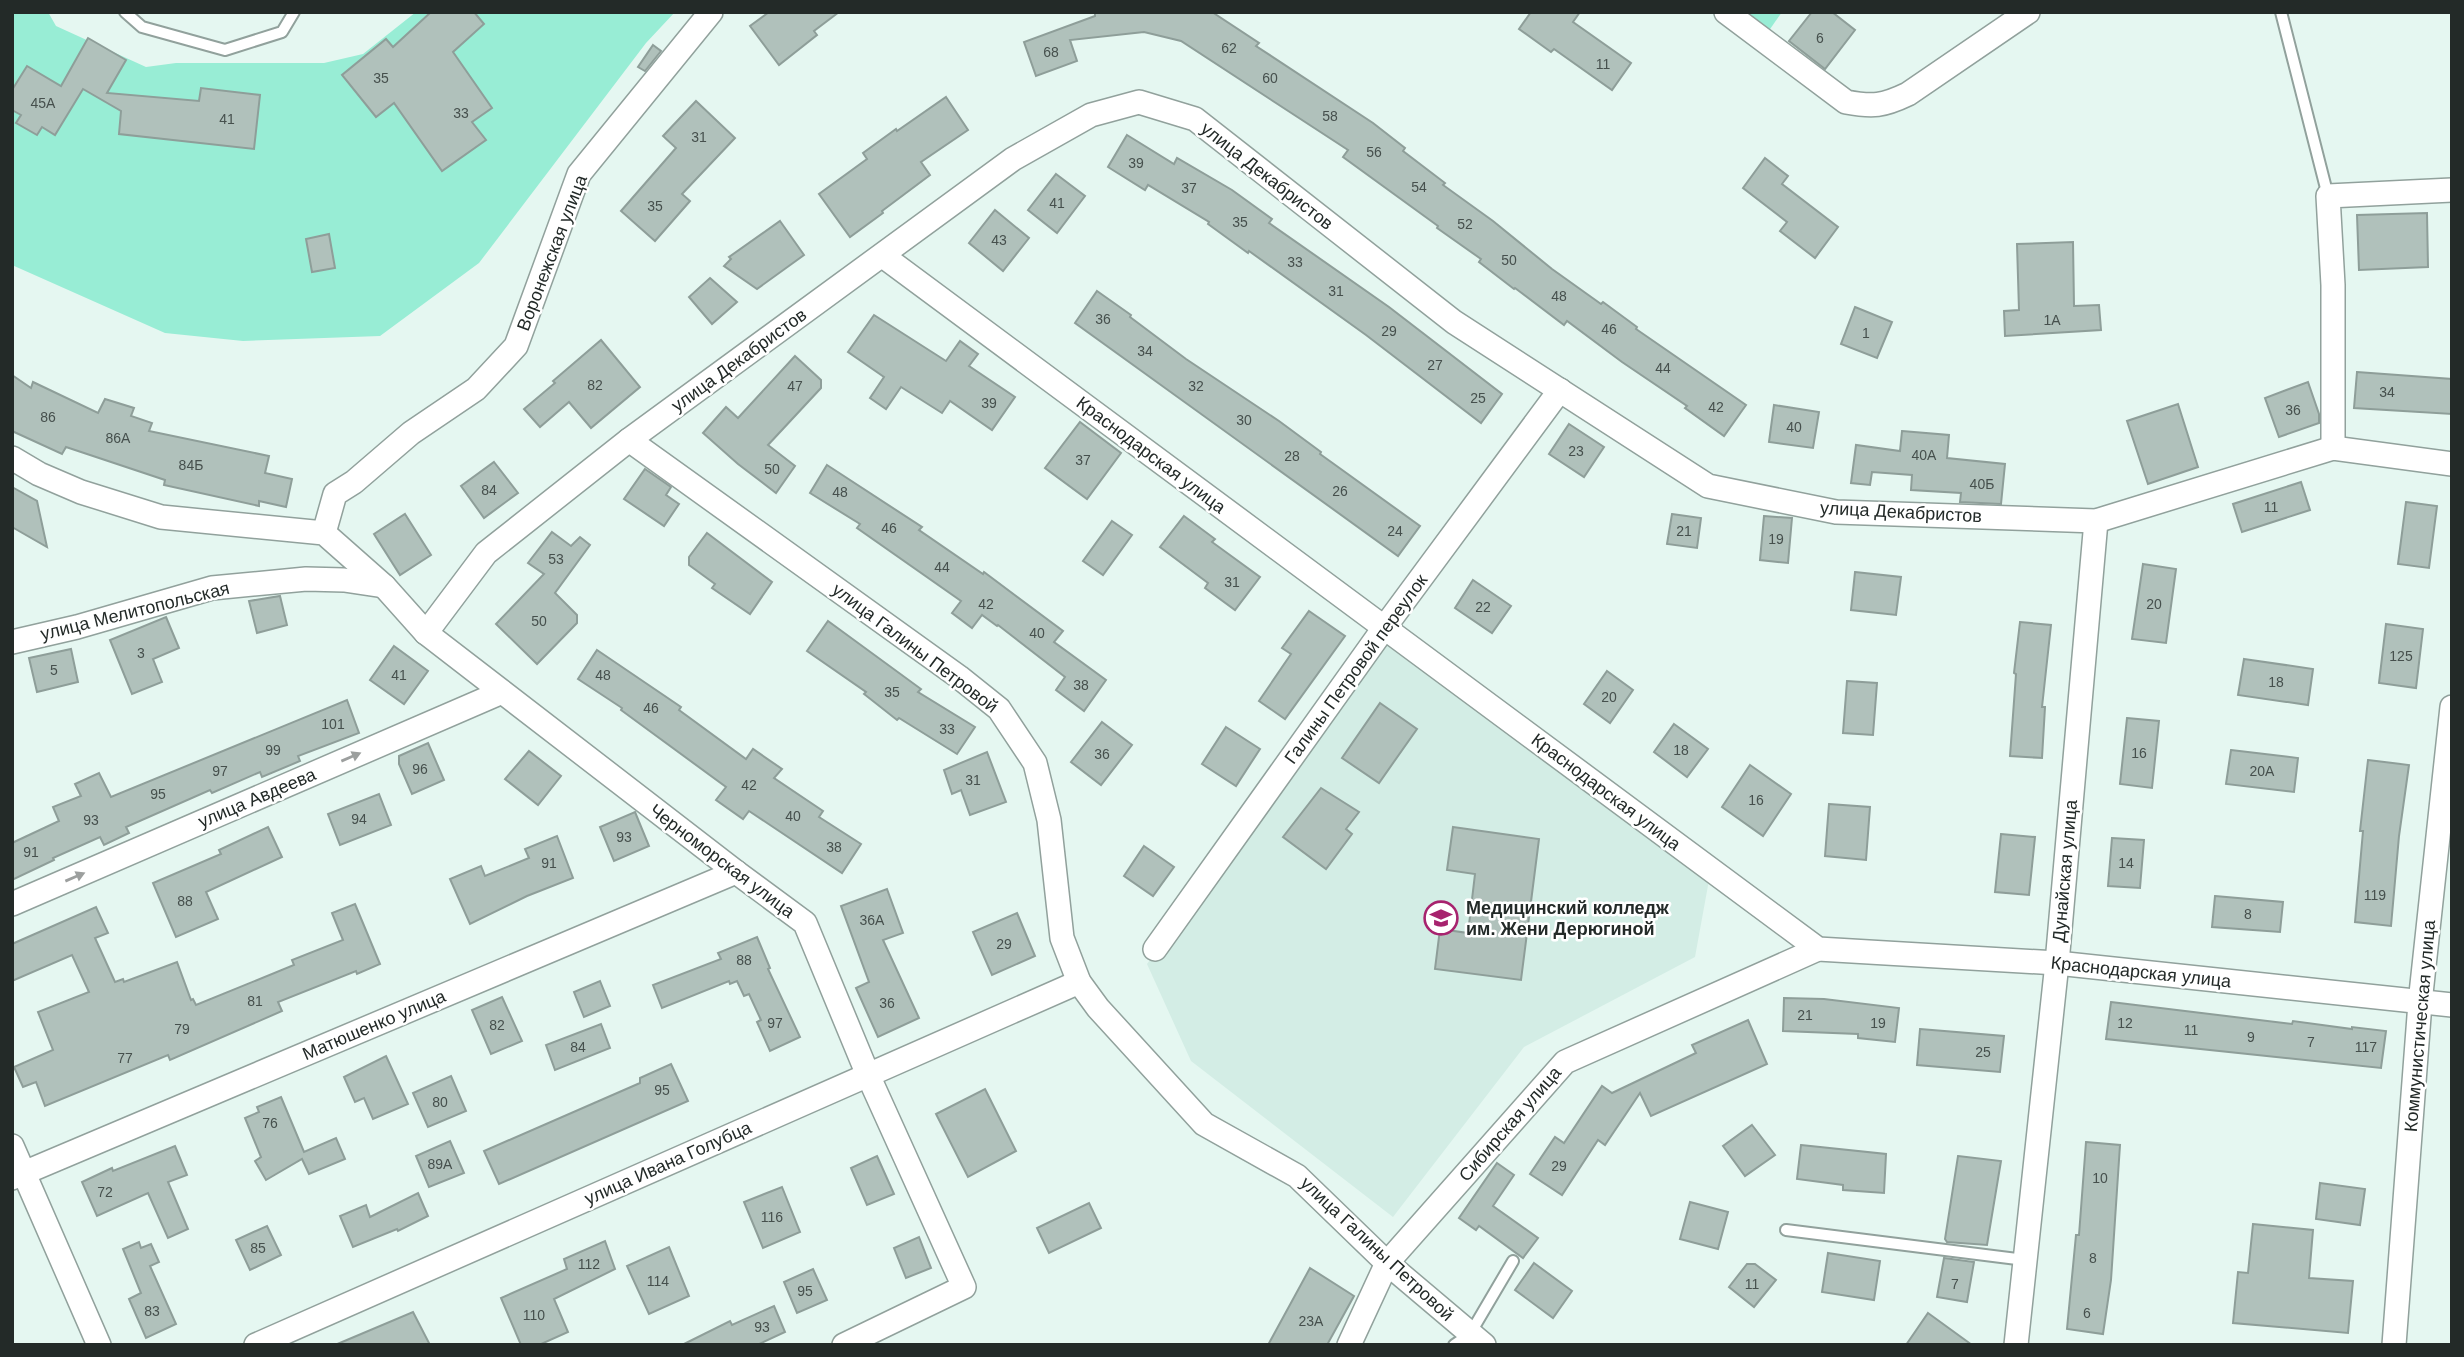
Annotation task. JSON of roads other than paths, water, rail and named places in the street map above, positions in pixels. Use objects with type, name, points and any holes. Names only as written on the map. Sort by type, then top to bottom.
[{"type":"street","name":"Воронежская улица","points":[[324,533],[335,495],[411,433],[476,389],[516,346],[579,174],[711,12]]},
{"type":"street","points":[[1726,12],[1846,102],[1870,107],[1887,104],[1908,94],[2028,12]]},
{"type":"street","name":"улица Декабристов","points":[[426,633],[486,553],[629,440],[1013,159],[1090,115],[1139,102],[1195,119],[1454,321],[1707,486],[1836,512],[2096,522],[2333,448],[2452,464]]},
{"type":"street","points":[[2333,448],[2333,285],[2328,196],[2452,190]]},
{"type":"street","name":"Краснодарская улица","points":[[883,256],[1818,949],[2057,963],[2420,1003],[2452,1004]]},
{"type":"street","name":"Галины Петровой переулок","points":[[1154,949],[1384,628],[1560,390]]},
{"type":"street","name":"улица Галины Петровой","points":[[629,440],[959,677],[999,709],[1035,763],[1049,820],[1062,938],[1079,982],[1098,1008],[1204,1124],[1297,1175],[1469,1341]]},
{"type":"street","points":[[12,458],[39,474],[81,492],[161,517],[324,533],[383,586],[426,633]]},
{"type":"street","name":"Дунайская улица","points":[[2016,1345],[2057,963],[2096,522]]},
{"type":"street","name":"улица Мелитопольская","points":[[12,642],[77,627],[212,588],[306,579],[344,580],[383,586]]},
{"type":"street","name":"Черноморская улица","points":[[426,633],[736,873],[805,923],[868,1075],[964,1287],[844,1345]]},
{"type":"street","name":"улица Авдеева","points":[[12,904],[502,692]]},
{"type":"street","name":"Коммунистическая улица","points":[[2394,1345],[2420,1003],[2452,707]]},
{"type":"street","name":"Матюшенко улица","points":[[19,1176],[736,873]]},
{"type":"street","name":"Сибирская улица","points":[[1349,1345],[1387,1263],[1565,1062],[1818,949]]},
{"type":"street","name":"улица Ивана Голубца","points":[[256,1345],[1079,982]]},
{"type":"street","points":[[12,1146],[19,1176],[99,1345]]},
{"type":"lane","points":[[125,12],[142,27],[225,50],[282,32],[294,12]]},
{"type":"lane","points":[[2281,12],[2328,196]]},
{"type":"lane","points":[[1786,1230],[2025,1260]]},
{"type":"lane","points":[[1469,1341],[1513,1261]]},
{"type":"place","name":"Медицинский колледж им. Жени Дерюгиной","points":[[1441,918]]}]
